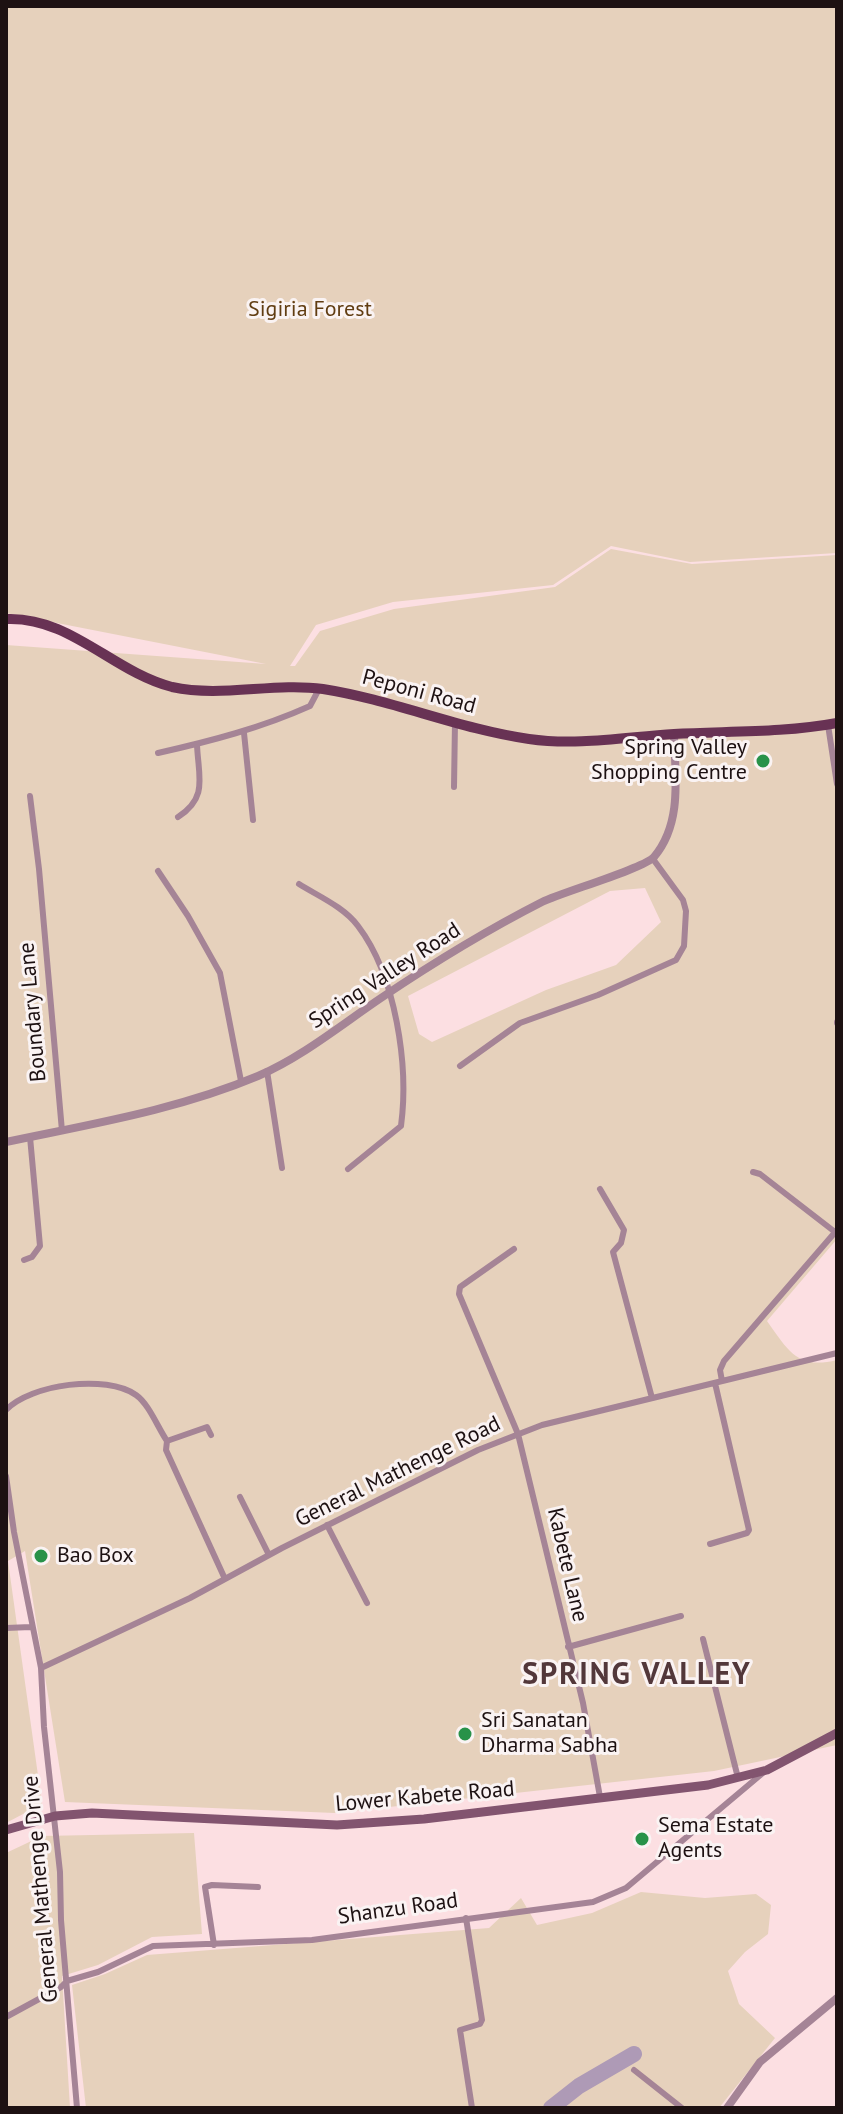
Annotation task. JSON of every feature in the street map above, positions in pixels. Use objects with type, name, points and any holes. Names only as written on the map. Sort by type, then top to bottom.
[{"type":"main road","name":"Peponi Road","points":[[6,619],[61,629],[138,675],[173,687],[217,691],[319,689],[366,697],[455,722],[549,741],[832,724]]},
{"type":"main road","name":"Lower Kabete Road","points":[[6,1830],[55,1816],[101,1813],[337,1825],[424,1819],[698,1787],[767,1770],[837,1733]]},
{"type":"street","points":[[158,753],[244,733],[310,706],[319,689]]},
{"type":"street","points":[[454,787],[455,722]]},
{"type":"street","points":[[832,724],[837,784]]},
{"type":"street","points":[[244,733],[253,820]]},
{"type":"street","points":[[460,1066],[520,1023],[598,995],[676,960],[684,946],[686,911],[683,900],[653,859],[666,836],[676,804],[674,734]]},
{"type":"street","points":[[178,817],[193,808],[199,796],[197,744]]},
{"type":"street","name":"Boundary Lane","points":[[30,796],[62,1131]]},
{"type":"street","name":"Spring Valley Road","points":[[6,1142],[164,1109],[267,1071],[294,1057],[447,955],[546,900],[653,859]]},
{"type":"street","points":[[158,871],[220,973],[241,1081]]},
{"type":"street","points":[[299,884],[345,913],[360,928],[391,991],[402,1060],[401,1126],[348,1169]]},
{"type":"street","points":[[267,1071],[282,1168]]},
{"type":"street","points":[[24,1260],[32,1257],[40,1246],[30,1137]]},
{"type":"street","points":[[710,1544],[749,1530],[719,1382],[720,1370],[724,1361],[836,1231],[760,1174],[753,1172]]},
{"type":"street","points":[[600,1189],[624,1230],[621,1243],[613,1252],[652,1398]]},
{"type":"street","name":"Kabete Lane","points":[[514,1249],[460,1287],[459,1294],[518,1434],[583,1703],[600,1797]]},
{"type":"street","name":"General Mathenge Road","points":[[41,1668],[225,1579],[478,1450],[518,1434],[542,1425],[837,1353]]},
{"type":"street","points":[[6,1410],[18,1399],[62,1385],[115,1387],[138,1396],[167,1441],[170,1462],[225,1579]]},
{"type":"street","points":[[167,1441],[207,1427],[211,1435]]},
{"type":"street","name":"General Mathenge Drive","points":[[6,1476],[10,1532],[41,1668],[77,2108]]},
{"type":"street","points":[[240,1497],[269,1555]]},
{"type":"street","points":[[327,1525],[367,1603]]},
{"type":"street","points":[[568,1647],[681,1616]]},
{"type":"street","points":[[6,1628],[31,1627]]},
{"type":"street","points":[[703,1639],[738,1778]]},
{"type":"street","name":"Shanzu Road","points":[[6,2017],[65,1985],[67,1981],[98,1972],[153,1946],[312,1940],[593,1902],[613,1896],[767,1770]]},
{"type":"street","points":[[214,1945],[205,1887],[258,1887]]},
{"type":"street","points":[[466,1918],[482,2020],[480,2024],[460,2030],[472,2108]]},
{"type":"street","points":[[727,2108],[760,2062],[837,1998]]},
{"type":"street","points":[[634,2070],[682,2108]]},
{"type":"green space","name":"Sigiria Forest","points":[[6,6],[837,6],[837,553],[690,562],[611,546],[553,585],[393,602],[316,625],[290,666],[295,666],[320,631],[394,609],[555,587],[611,549],[692,564],[837,555],[837,1239],[767,1321],[788,1349],[803,1360],[837,1360],[837,1745],[714,1771],[335,1813],[65,1802],[25,1551],[8,1561],[42,1804],[6,1823],[6,645],[266,664],[6,613]],"holes":[[[645,888],[661,922],[616,965],[546,990],[432,1042],[419,1034],[408,996],[610,891]]]},
{"type":"green space","points":[[194,1833],[202,1934],[152,1937],[98,1965],[62,1976],[70,2108],[6,2108],[6,1853],[42,1836]]},
{"type":"green space","points":[[641,1892],[705,1898],[756,1894],[771,1905],[768,1934],[745,1952],[728,1971],[739,2004],[775,2038],[719,2108],[86,2108],[72,1985],[147,1955],[489,1928],[521,1898],[537,1925],[592,1913]]},
{"type":"waterway","points":[[551,2108],[579,2086],[634,2054]]},
{"type":"place","name":"Spring Valley Shopping Centre","points":[[763,761]]},
{"type":"place","name":"Bao Box","points":[[41,1556]]},
{"type":"place","name":"Sri Sanatan Dharma Sabha","points":[[465,1734]]},
{"type":"place","name":"Sema Estate Agents","points":[[642,1839]]},
{"type":"district","name":"SPRING VALLEY","points":[[637,1675]]}]
